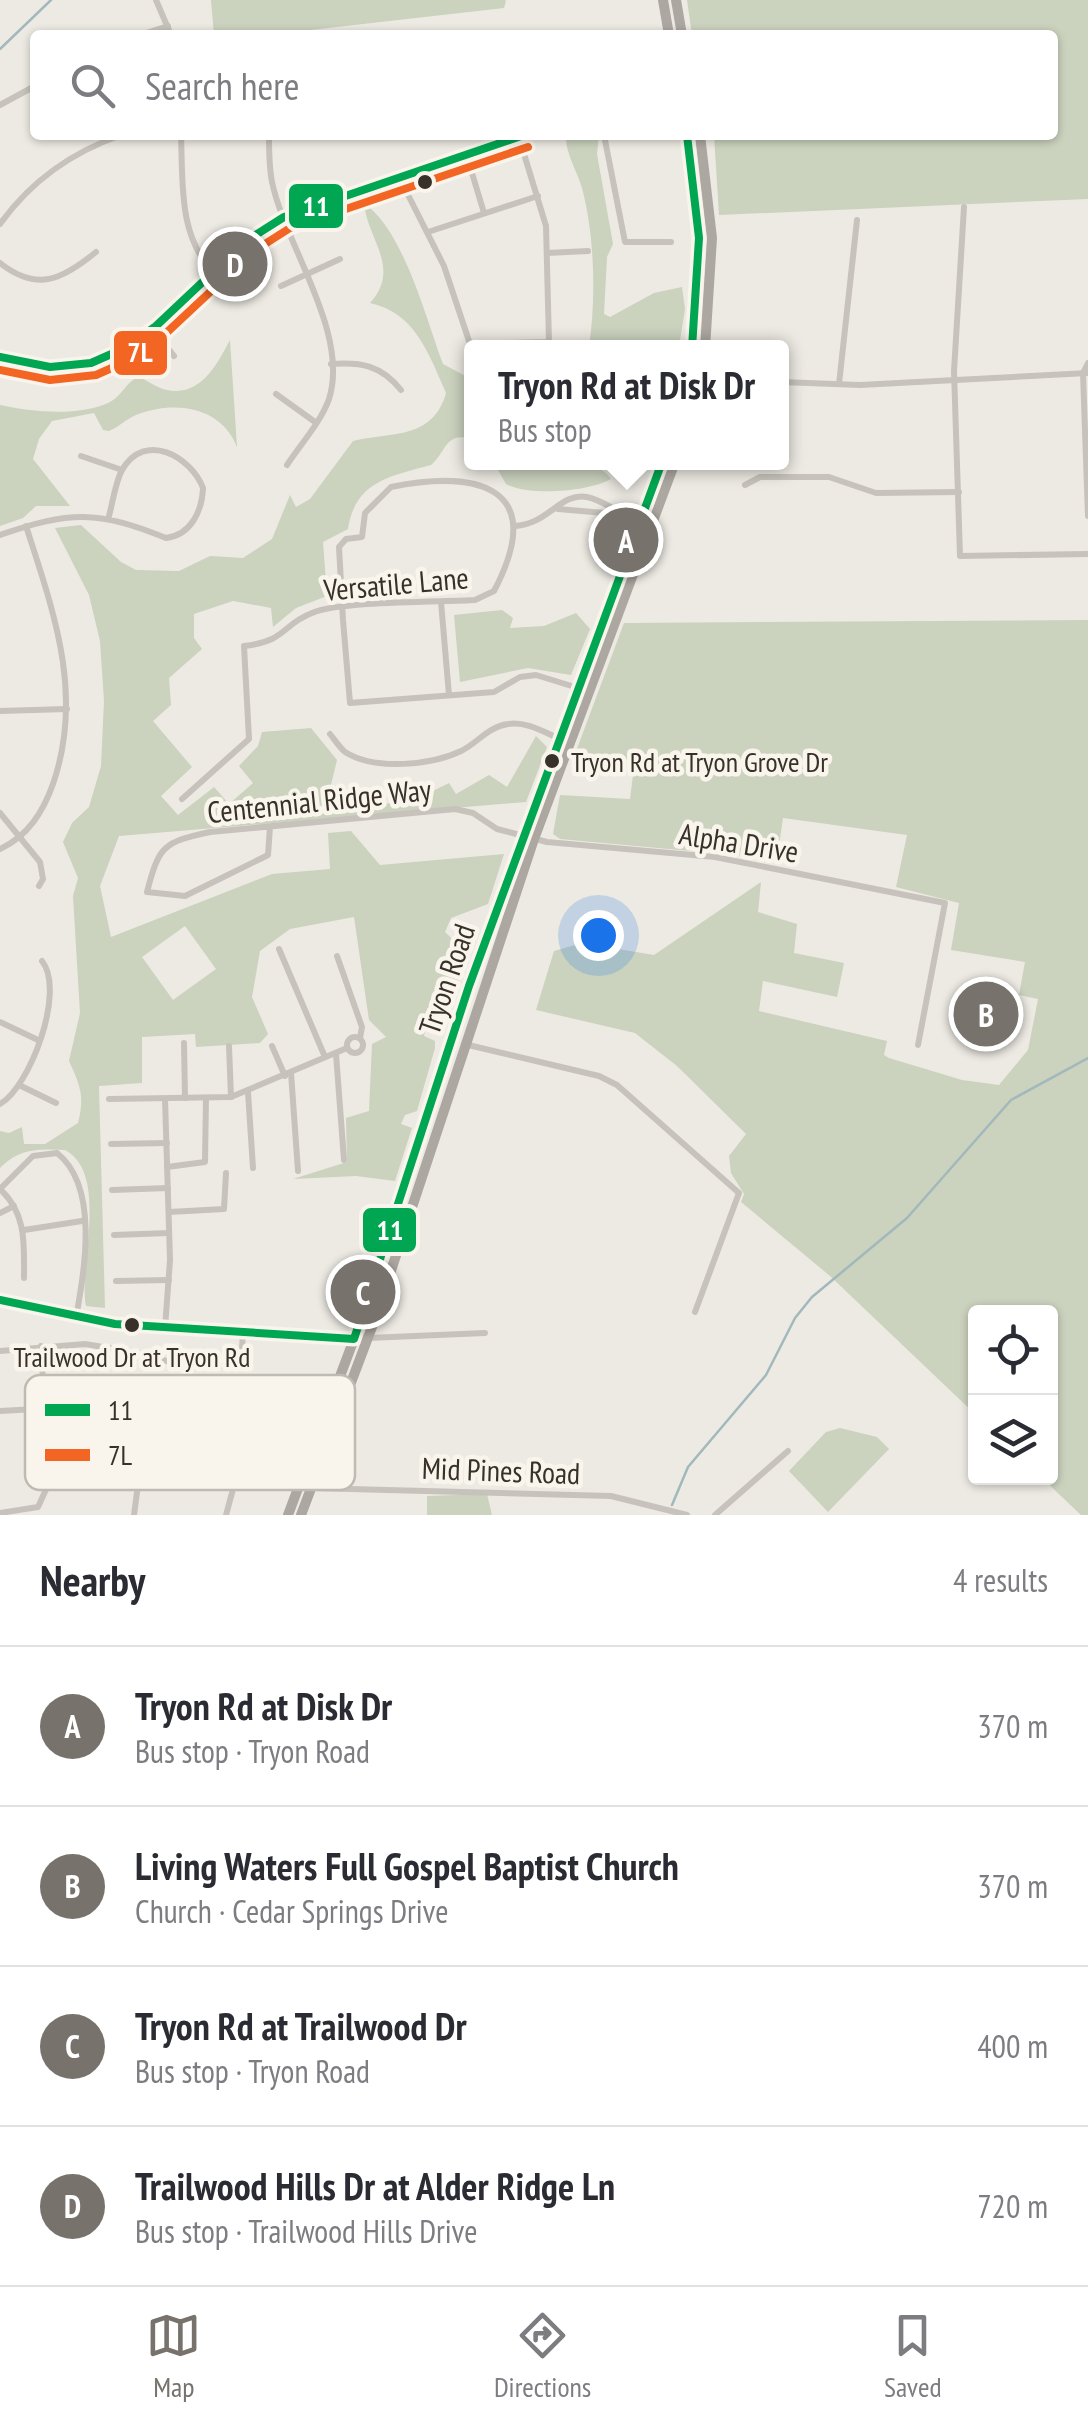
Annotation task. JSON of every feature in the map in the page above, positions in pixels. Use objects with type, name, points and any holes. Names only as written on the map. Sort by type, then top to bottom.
[{"type":"main road","points":[[663,0],[668,30]]},
{"type":"main road","points":[[676,0],[681,30]]},
{"type":"main road","points":[[688,140],[699,238],[693,340]]},
{"type":"main road","points":[[698,140],[705,166],[712,257],[706,340]]},
{"type":"main road","name":"Tryon Road","points":[[354,1375],[560,739],[659,470]]},
{"type":"main road","name":"Tryon Road","points":[[341,1375],[446,1052],[673,470]]},
{"type":"main road","name":"Tryon Road","points":[[288,1515],[298,1490]]},
{"type":"main road","name":"Tryon Road","points":[[301,1515],[311,1490]]},
{"type":"street","points":[[156,0],[169,30]]},
{"type":"street","points":[[156,30],[168,26]]},
{"type":"street","points":[[0,106],[30,89]]},
{"type":"street","points":[[0,224],[24,190],[45,174],[112,140]]},
{"type":"street","points":[[180,140],[185,216],[196,250],[214,273]]},
{"type":"street","points":[[269,140],[272,183],[320,311],[330,364],[330,395],[287,465]]},
{"type":"street","points":[[0,357],[48,370],[86,368],[118,354],[285,217],[509,140]]},
{"type":"street","points":[[605,140],[624,242],[670,242]]},
{"type":"street","points":[[524,154],[538,196],[548,252],[549,340]]},
{"type":"street","points":[[472,173],[484,213]]},
{"type":"street","points":[[399,178],[428,232],[468,340]]},
{"type":"street","points":[[428,232],[538,196]]},
{"type":"street","points":[[964,207],[954,379],[960,556],[1088,554]]},
{"type":"street","points":[[839,384],[856,220]]},
{"type":"street","points":[[548,252],[588,251]]},
{"type":"street","points":[[0,263],[30,281],[45,282],[70,273],[96,252]]},
{"type":"street","points":[[281,286],[340,259]]},
{"type":"street","points":[[151,328],[174,356]]},
{"type":"street","points":[[330,364],[362,363],[380,370],[400,390]]},
{"type":"street","points":[[1088,363],[1088,516]]},
{"type":"street","points":[[789,382],[839,384],[1086,373]]},
{"type":"street","points":[[276,394],[315,422]]},
{"type":"street","points":[[0,535],[75,514],[109,516],[166,538],[176,537],[192,523],[203,488],[193,468],[168,451],[134,457],[122,470],[109,516]]},
{"type":"street","points":[[81,456],[122,470]]},
{"type":"street","points":[[745,485],[760,477],[829,477],[869,493],[959,492]]},
{"type":"street","points":[[578,688],[531,675],[494,692],[350,703],[339,548],[346,539],[362,537],[364,513],[386,488],[470,480],[508,505],[514,526],[537,524],[564,500],[583,497],[602,503],[616,514]]},
{"type":"street","points":[[558,508],[616,514],[640,522]]},
{"type":"street","points":[[0,848],[20,836],[49,796],[64,744],[67,709],[62,643],[26,526]]},
{"type":"street","name":"Versatile Lane","points":[[182,799],[249,740],[244,646],[277,640],[309,614],[343,608],[481,599],[492,594],[513,542],[514,526]]},
{"type":"street","points":[[442,602],[449,695]]},
{"type":"street","points":[[0,711],[67,709]]},
{"type":"street","points":[[330,734],[345,752],[375,760],[431,762],[466,750],[483,733],[509,723],[533,726],[560,739]]},
{"type":"street","name":"Centennial Ridge Way","points":[[270,826],[268,855],[185,896],[146,892],[155,860],[168,842],[210,832],[270,826],[455,808],[529,838]]},
{"type":"street","points":[[0,813],[40,862],[40,886]]},
{"type":"street","name":"Alpha Drive","points":[[529,838],[715,857],[945,903],[918,1044]]},
{"type":"street","points":[[279,949],[325,1057]]},
{"type":"street","points":[[109,1099],[231,1096],[348,1048],[350,1038],[360,1038],[362,1027],[336,956]]},
{"type":"street","points":[[0,1104],[19,1086],[51,1003],[50,978],[42,962]]},
{"type":"street","points":[[0,1022],[38,1040]]},
{"type":"street","points":[[184,1043],[186,1098]]},
{"type":"street","points":[[462,1044],[599,1076],[616,1084],[739,1193],[695,1312]]},
{"type":"street","points":[[229,1046],[231,1096]]},
{"type":"street","points":[[272,1046],[288,1074],[298,1171]]},
{"type":"street","points":[[336,1054],[344,1160]]},
{"type":"street","points":[[19,1086],[56,1104]]},
{"type":"street","points":[[248,1092],[253,1168]]},
{"type":"street","points":[[167,1167],[205,1162],[206,1098]]},
{"type":"street","points":[[166,1099],[166,1328]]},
{"type":"street","points":[[111,1144],[167,1142]]},
{"type":"street","points":[[24,1278],[24,1230],[14,1206],[0,1189],[32,1156],[57,1154],[76,1182],[82,1220],[84,1266],[76,1318]]},
{"type":"street","points":[[168,1212],[224,1209],[226,1173]]},
{"type":"street","points":[[112,1190],[168,1188]]},
{"type":"street","points":[[0,1213],[14,1206]]},
{"type":"street","points":[[24,1230],[82,1220]]},
{"type":"street","points":[[114,1234],[169,1233]]},
{"type":"street","points":[[116,1280],[169,1280]]},
{"type":"street","points":[[0,1300],[76,1318],[166,1328],[354,1339],[485,1332]]},
{"type":"street","points":[[0,1351],[41,1346],[106,1347],[187,1367],[241,1365],[243,1333]]},
{"type":"street","points":[[41,1346],[43,1375]]},
{"type":"street","points":[[0,1411],[25,1409]]},
{"type":"street","points":[[715,1515],[788,1451]]},
{"type":"street","name":"Mid Pines Road","points":[[355,1489],[611,1496],[687,1515]]},
{"type":"street","points":[[0,1513],[43,1503],[48,1490]]},
{"type":"street","points":[[134,1515],[137,1490]]},
{"type":"street","points":[[226,1515],[233,1490]]},
{"type":"green space","points":[[211,0],[506,1],[504,8],[310,30],[214,30]]},
{"type":"green space","points":[[687,0],[1088,0],[1088,199],[719,215],[714,140],[1058,140],[1058,30],[691,30]]},
{"type":"green space","points":[[598,140],[597,154],[613,244],[607,257],[604,314],[610,317],[654,293],[682,287],[685,309],[680,340],[590,340],[593,309],[590,227],[566,142]]},
{"type":"green space","points":[[364,203],[378,216],[402,254],[443,364],[464,375],[464,437],[447,444],[431,465],[389,477],[358,500],[348,529],[323,542],[327,596],[296,608],[273,627],[271,608],[233,601],[194,614],[194,638],[202,649],[169,678],[171,705],[153,721],[192,767],[161,796],[178,815],[214,787],[229,804],[253,783],[239,766],[258,746],[262,732],[311,728],[337,760],[330,789],[360,806],[413,801],[449,783],[456,794],[489,775],[507,787],[536,736],[547,747],[526,802],[119,836],[100,886],[111,937],[272,874],[330,869],[328,833],[351,831],[380,865],[504,854],[488,904],[451,918],[445,932],[469,955],[438,1033],[425,1031],[424,1036],[435,1041],[435,1048],[417,1111],[405,1115],[401,1124],[412,1128],[395,1181],[356,1176],[293,1179],[347,1162],[346,1118],[369,1111],[372,1044],[386,1037],[369,1020],[354,917],[290,929],[260,951],[252,997],[268,1034],[260,1043],[196,1047],[195,1034],[142,1037],[142,1083],[99,1086],[105,1308],[86,1306],[89,1200],[78,1162],[65,1150],[38,1150],[22,1153],[0,1168],[0,1131],[9,1133],[22,1127],[24,1144],[45,1144],[78,1123],[81,1105],[79,1084],[69,1061],[80,1013],[73,896],[78,878],[63,842],[72,823],[89,807],[101,766],[104,701],[100,641],[89,595],[55,528],[81,525],[121,562],[136,570],[179,571],[210,556],[243,558],[272,539],[290,495],[296,507],[310,499],[353,441],[408,431],[431,419],[446,393],[426,349],[409,325],[385,308],[370,303],[383,278],[380,253]],"holes":[[[185,926],[216,969],[173,1000],[142,957]]]},
{"type":"green space","points":[[230,340],[237,447],[220,423],[195,410],[151,410],[109,431],[103,430],[94,413],[52,421],[39,439],[33,459],[70,506],[36,506],[23,518],[0,526],[0,405],[41,411],[85,410],[110,402],[138,377],[167,390],[189,389],[206,377]]},
{"type":"green space","points":[[498,470],[601,470],[611,479],[575,489],[544,491],[506,484]]},
{"type":"green space","points":[[502,610],[513,618],[510,628],[544,626],[576,613],[590,629],[571,675],[528,668],[460,682],[454,615]]},
{"type":"green space","points":[[1088,620],[1088,1515],[1081,1515],[1049,1485],[1058,1485],[1058,1305],[968,1305],[968,1407],[830,1276],[741,1202],[744,1194],[731,1173],[729,1156],[746,1134],[677,1066],[635,1033],[536,1010],[554,951],[582,943],[654,955],[761,882],[758,912],[797,924],[794,953],[844,963],[837,997],[763,981],[759,1011],[887,1041],[884,1055],[889,1058],[962,1080],[999,1085],[1028,1050],[1038,999],[1019,995],[1025,962],[951,950],[959,903],[896,887],[907,835],[783,818],[777,859],[560,839],[553,834],[560,795],[630,799],[633,775],[572,762],[624,623]]},
{"type":"green space","points":[[840,1428],[877,1437],[889,1449],[828,1512],[789,1471],[826,1432]]},
{"type":"green space","points":[[487,1494],[492,1515],[427,1515],[427,1496]]},
{"type":"waterway","points":[[0,49],[51,0]]},
{"type":"waterway","points":[[672,1505],[688,1467],[766,1375],[795,1318],[812,1297],[907,1218],[1011,1100],[1088,1058]]},
{"type":"transit line","name":"11","points":[[0,357],[50,367],[91,363],[125,348],[156,326],[246,241],[284,217],[509,140]]},
{"type":"transit line","name":"11","points":[[688,140],[699,238],[693,340]]},
{"type":"transit line","name":"7L","points":[[0,370],[50,380],[96,375],[132,359],[163,336],[254,251],[290,228],[528,147]]},
{"type":"transit line","name":"11","points":[[0,1300],[115,1324],[354,1339],[469,986],[659,470]]},
{"type":"place","name":"Trailwood Hills Dr at Alder Ridge Ln","points":[[235,264]]},
{"type":"place","name":"Tryon Rd at Disk Dr","points":[[626,540]]},
{"type":"place","name":"Tryon Rd at Tryon Grove Dr","points":[[552,761]]},
{"type":"place","name":"Living Waters Full Gospel Baptist Church","points":[[986,1014]]},
{"type":"place","name":"Tryon Rd at Trailwood Dr","points":[[363,1292]]},
{"type":"place","name":"Trailwood Dr at Tryon Rd","points":[[132,1325]]}]
